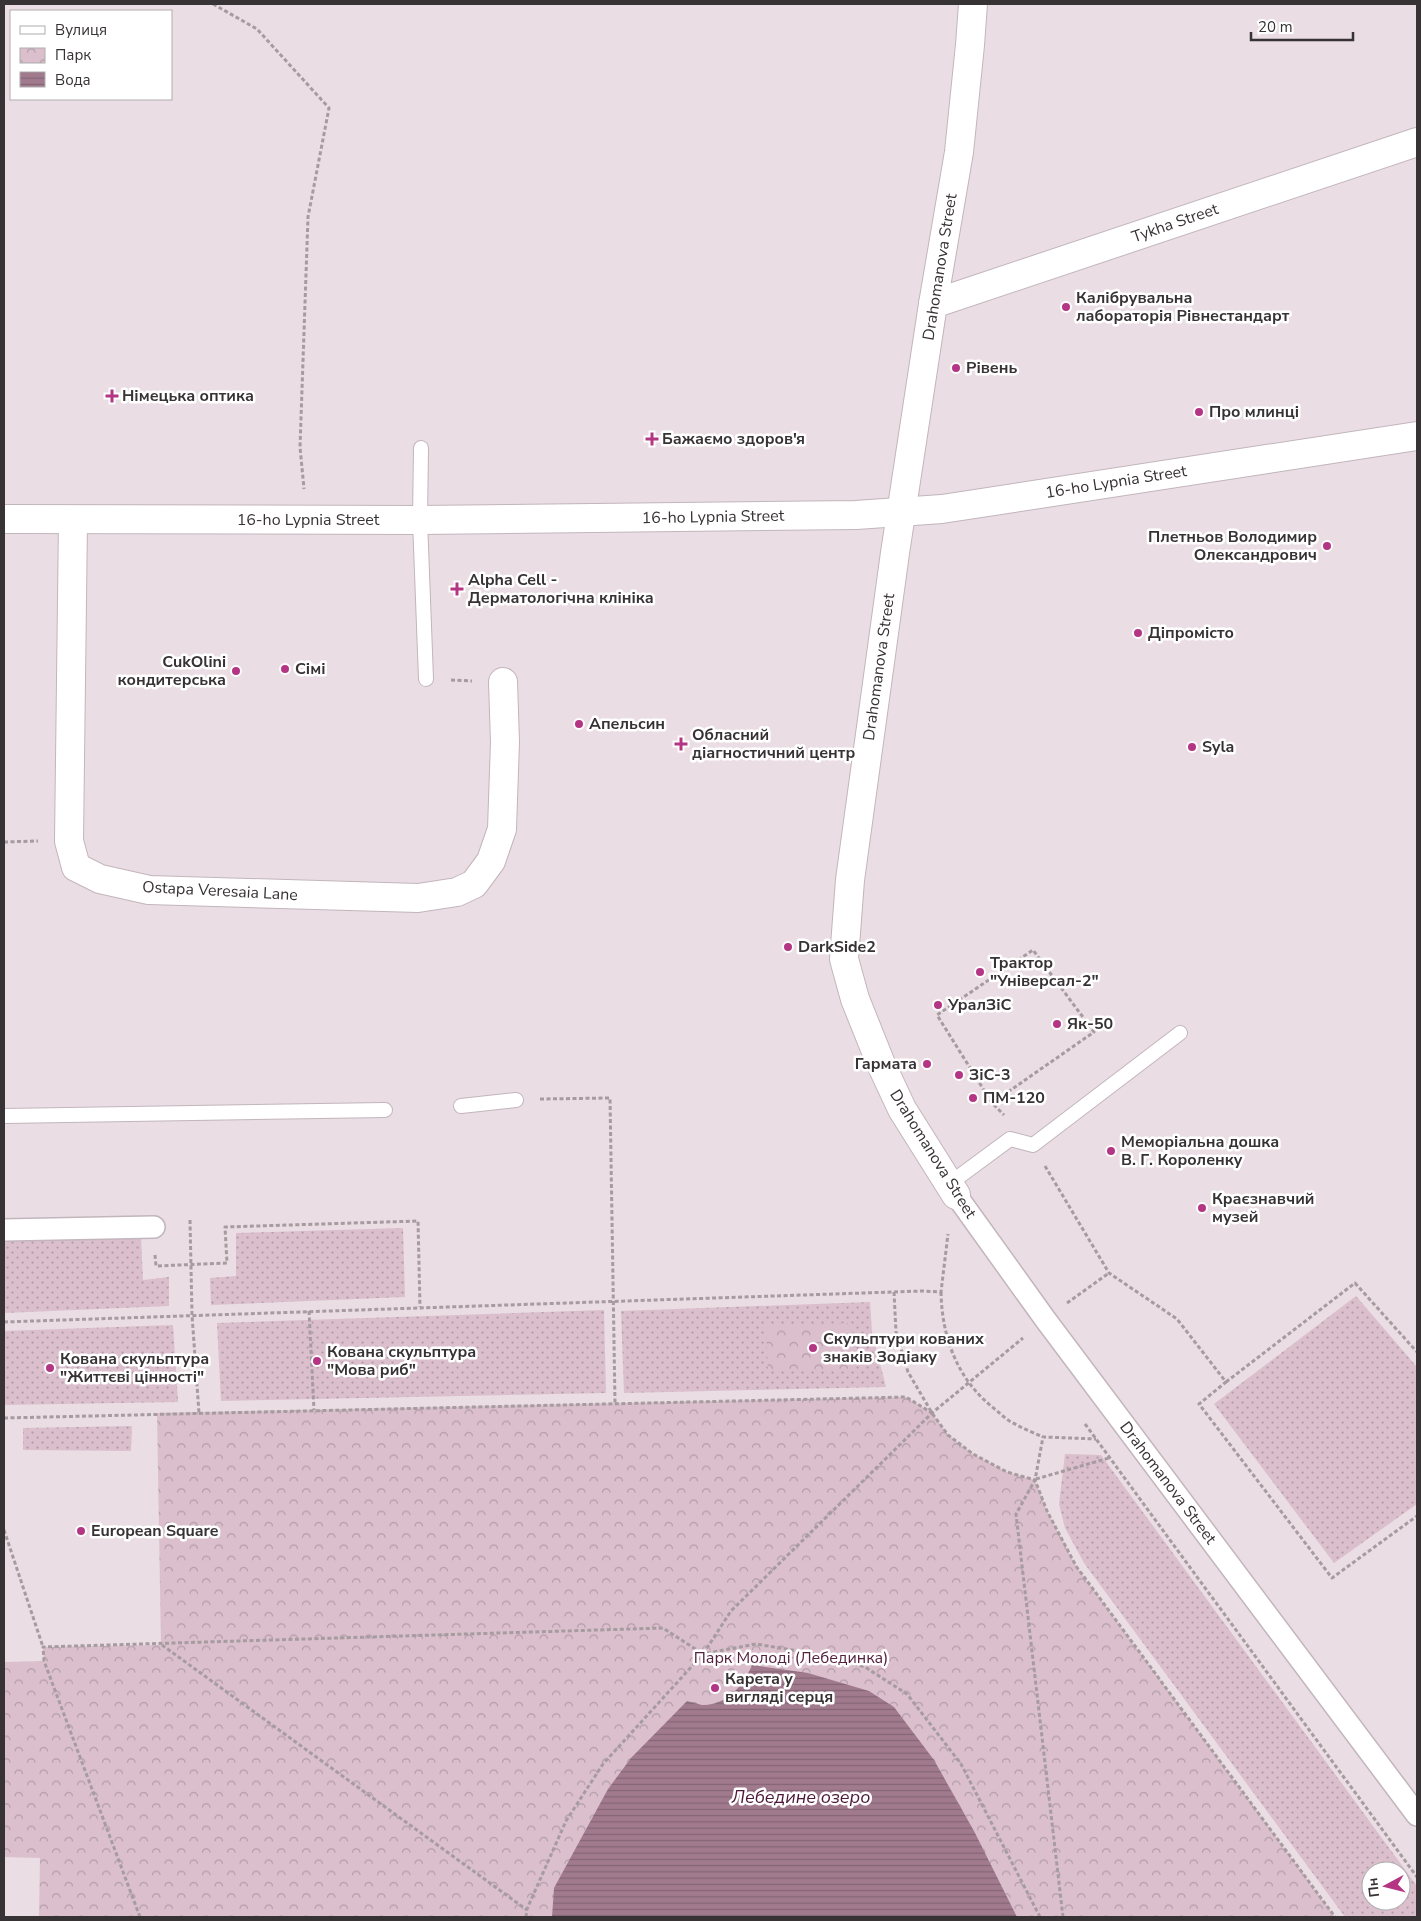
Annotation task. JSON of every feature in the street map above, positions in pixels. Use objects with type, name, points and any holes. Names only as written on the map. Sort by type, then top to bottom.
[{"type":"street","name":"Drahomanova Street","points":[[973,4],[959,152],[901,512],[850,880],[844,958],[855,999],[889,1082],[902,1109],[953,1189],[1045,1319],[1417,1815]]},
{"type":"street","name":"Tykha Street","points":[[933,304],[1417,142]]},
{"type":"street","name":"16-ho Lypnia Street","points":[[4,520],[420,520],[856,515],[942,509],[1417,436]]},
{"type":"street","name":"Ostapa Veresaia Lane","points":[[73,520],[69,840],[76,867],[100,880],[149,890],[418,898],[457,892],[474,884],[492,861],[502,829],[505,742],[503,682]]},
{"type":"street","points":[[4,1230],[154,1227]]},
{"type":"lane","points":[[421,448],[420,520],[426,679]]},
{"type":"lane","points":[[953,1189],[1010,1139],[1032,1146],[1180,1033]]},
{"type":"lane","points":[[461,1106],[516,1100]]},
{"type":"lane","points":[[4,1116],[385,1110]]},
{"type":"path","points":[[214,4],[257,29],[330,108],[308,217],[300,447],[307,520]]},
{"type":"path","points":[[426,679],[503,682]]},
{"type":"path","points":[[992,1102],[1094,1032],[1033,950],[937,1015],[992,1102],[1032,1146],[1108,1273],[1177,1319],[1226,1382]]},
{"type":"path","points":[[516,1100],[610,1098],[615,1402]]},
{"type":"path","points":[[190,1220],[192,1315],[199,1413]]},
{"type":"path","points":[[191,1265],[226,1263],[225,1227],[418,1221],[420,1307]]},
{"type":"path","points":[[949,1226],[941,1292],[941,1310],[948,1344],[957,1365],[969,1384],[988,1404],[1013,1424],[1043,1437],[1096,1439],[1417,1877]]},
{"type":"path","points":[[1045,1319],[1108,1273]]},
{"type":"path","points":[[1417,1352],[1355,1283],[1199,1404],[1332,1578],[1417,1516]]},
{"type":"path","points":[[894,1292],[896,1332],[908,1372],[932,1413],[948,1435],[973,1454],[1006,1472],[1035,1480],[1110,1458]]},
{"type":"path","points":[[4,1322],[420,1307],[941,1292]]},
{"type":"path","points":[[310,1311],[314,1410]]},
{"type":"path","points":[[527,1917],[527,1909],[566,1821],[603,1764],[703,1654],[731,1611],[932,1413],[1024,1337]]},
{"type":"path","points":[[4,1418],[615,1402],[906,1397],[932,1413]]},
{"type":"path","points":[[1043,1437],[1035,1480],[1016,1514],[1063,1917]]},
{"type":"path","points":[[1035,1480],[1047,1511],[1076,1566],[1335,1917]]},
{"type":"path","points":[[4,1530],[43,1647],[44,1660],[140,1917]]},
{"type":"path","points":[[43,1647],[162,1645],[663,1628],[703,1654],[756,1644],[816,1654],[865,1667],[908,1694],[961,1764],[1040,1917]]},
{"type":"path","points":[[162,1645],[527,1909]]},
{"type":"green space","points":[[403,1228],[405,1297],[211,1305],[210,1278],[236,1276],[236,1233]]},
{"type":"green space","points":[[4,1237],[141,1238],[143,1280],[169,1277],[169,1306],[4,1313]]},
{"type":"green space","points":[[1356,1296],[1417,1367],[1417,1504],[1334,1563],[1214,1404]]},
{"type":"green space","points":[[870,1302],[872,1332],[886,1387],[624,1393],[621,1311]]},
{"type":"green space","points":[[604,1310],[606,1393],[221,1401],[217,1323]]},
{"type":"green space","points":[[852,1323],[856,1369],[768,1371],[766,1326]]},
{"type":"green space","points":[[173,1325],[178,1402],[4,1405],[4,1331]]},
{"type":"green space","name":"Парк Молоді (Лебединка)","points":[[906,1397],[932,1413],[948,1435],[973,1454],[1007,1472],[1035,1480],[1047,1511],[1076,1566],[1335,1917],[39,1917],[40,1858],[4,1857],[4,1662],[44,1661],[43,1647],[161,1645],[157,1413]]},
{"type":"green space","points":[[132,1426],[131,1451],[23,1450],[23,1428]]},
{"type":"green space","points":[[1065,1454],[1101,1455],[1399,1861],[1361,1861],[1361,1911],[1411,1911],[1411,1878],[1417,1886],[1417,1917],[1345,1917],[1084,1563],[1065,1528],[1059,1504]]},
{"type":"water","name":"Лебедине озеро","points":[[752,1665],[808,1673],[869,1691],[894,1707],[934,1760],[974,1831],[1017,1917],[552,1917],[554,1888],[608,1789],[631,1758],[687,1701],[702,1705],[719,1702],[739,1687]]},
{"type":"place","name":"Калібрувальна лабораторія Рівнестандарт","points":[[1066,307]]},
{"type":"place","name":"Рівень","points":[[956,368]]},
{"type":"place","name":"Німецька оптика","points":[[112,396]]},
{"type":"place","name":"Про млинці","points":[[1199,412]]},
{"type":"place","name":"Бажаємо здоров'я","points":[[652,439]]},
{"type":"place","name":"Плетньов Володимир Олександрович","points":[[1327,546]]},
{"type":"place","name":"Alpha Cell - Дерматологічна клініка","points":[[457,589]]},
{"type":"place","name":"Діпромісто","points":[[1138,633]]},
{"type":"place","name":"Сімі","points":[[285,669]]},
{"type":"place","name":"CukOlini кондитерська","points":[[236,671]]},
{"type":"place","name":"Апельсин","points":[[579,724]]},
{"type":"place","name":"Обласний діагностичний центр","points":[[681,744]]},
{"type":"place","name":"Syla","points":[[1192,747]]},
{"type":"place","name":"DarkSide2","points":[[788,947]]},
{"type":"place","name":"Трактор \"Універсал-2\"","points":[[980,972]]},
{"type":"place","name":"УралЗіС","points":[[938,1005]]},
{"type":"place","name":"Як-50","points":[[1057,1024]]},
{"type":"place","name":"Гармата","points":[[927,1064]]},
{"type":"place","name":"ЗіС-3","points":[[959,1075]]},
{"type":"place","name":"ПМ-120","points":[[973,1098]]},
{"type":"place","name":"Меморіальна дошка В. Г. Короленку","points":[[1111,1151]]},
{"type":"place","name":"Краєзнавчий музей","points":[[1202,1208]]},
{"type":"place","name":"Скульптури кованих знаків Зодіаку","points":[[813,1348]]},
{"type":"place","name":"Кована скульптура \"Мова риб\"","points":[[317,1361]]},
{"type":"place","name":"Кована скульптура \"Життєві цінності\"","points":[[50,1368]]},
{"type":"place","name":"European Square","points":[[81,1531]]},
{"type":"place","name":"Карета у вигляді серця","points":[[715,1688]]}]
